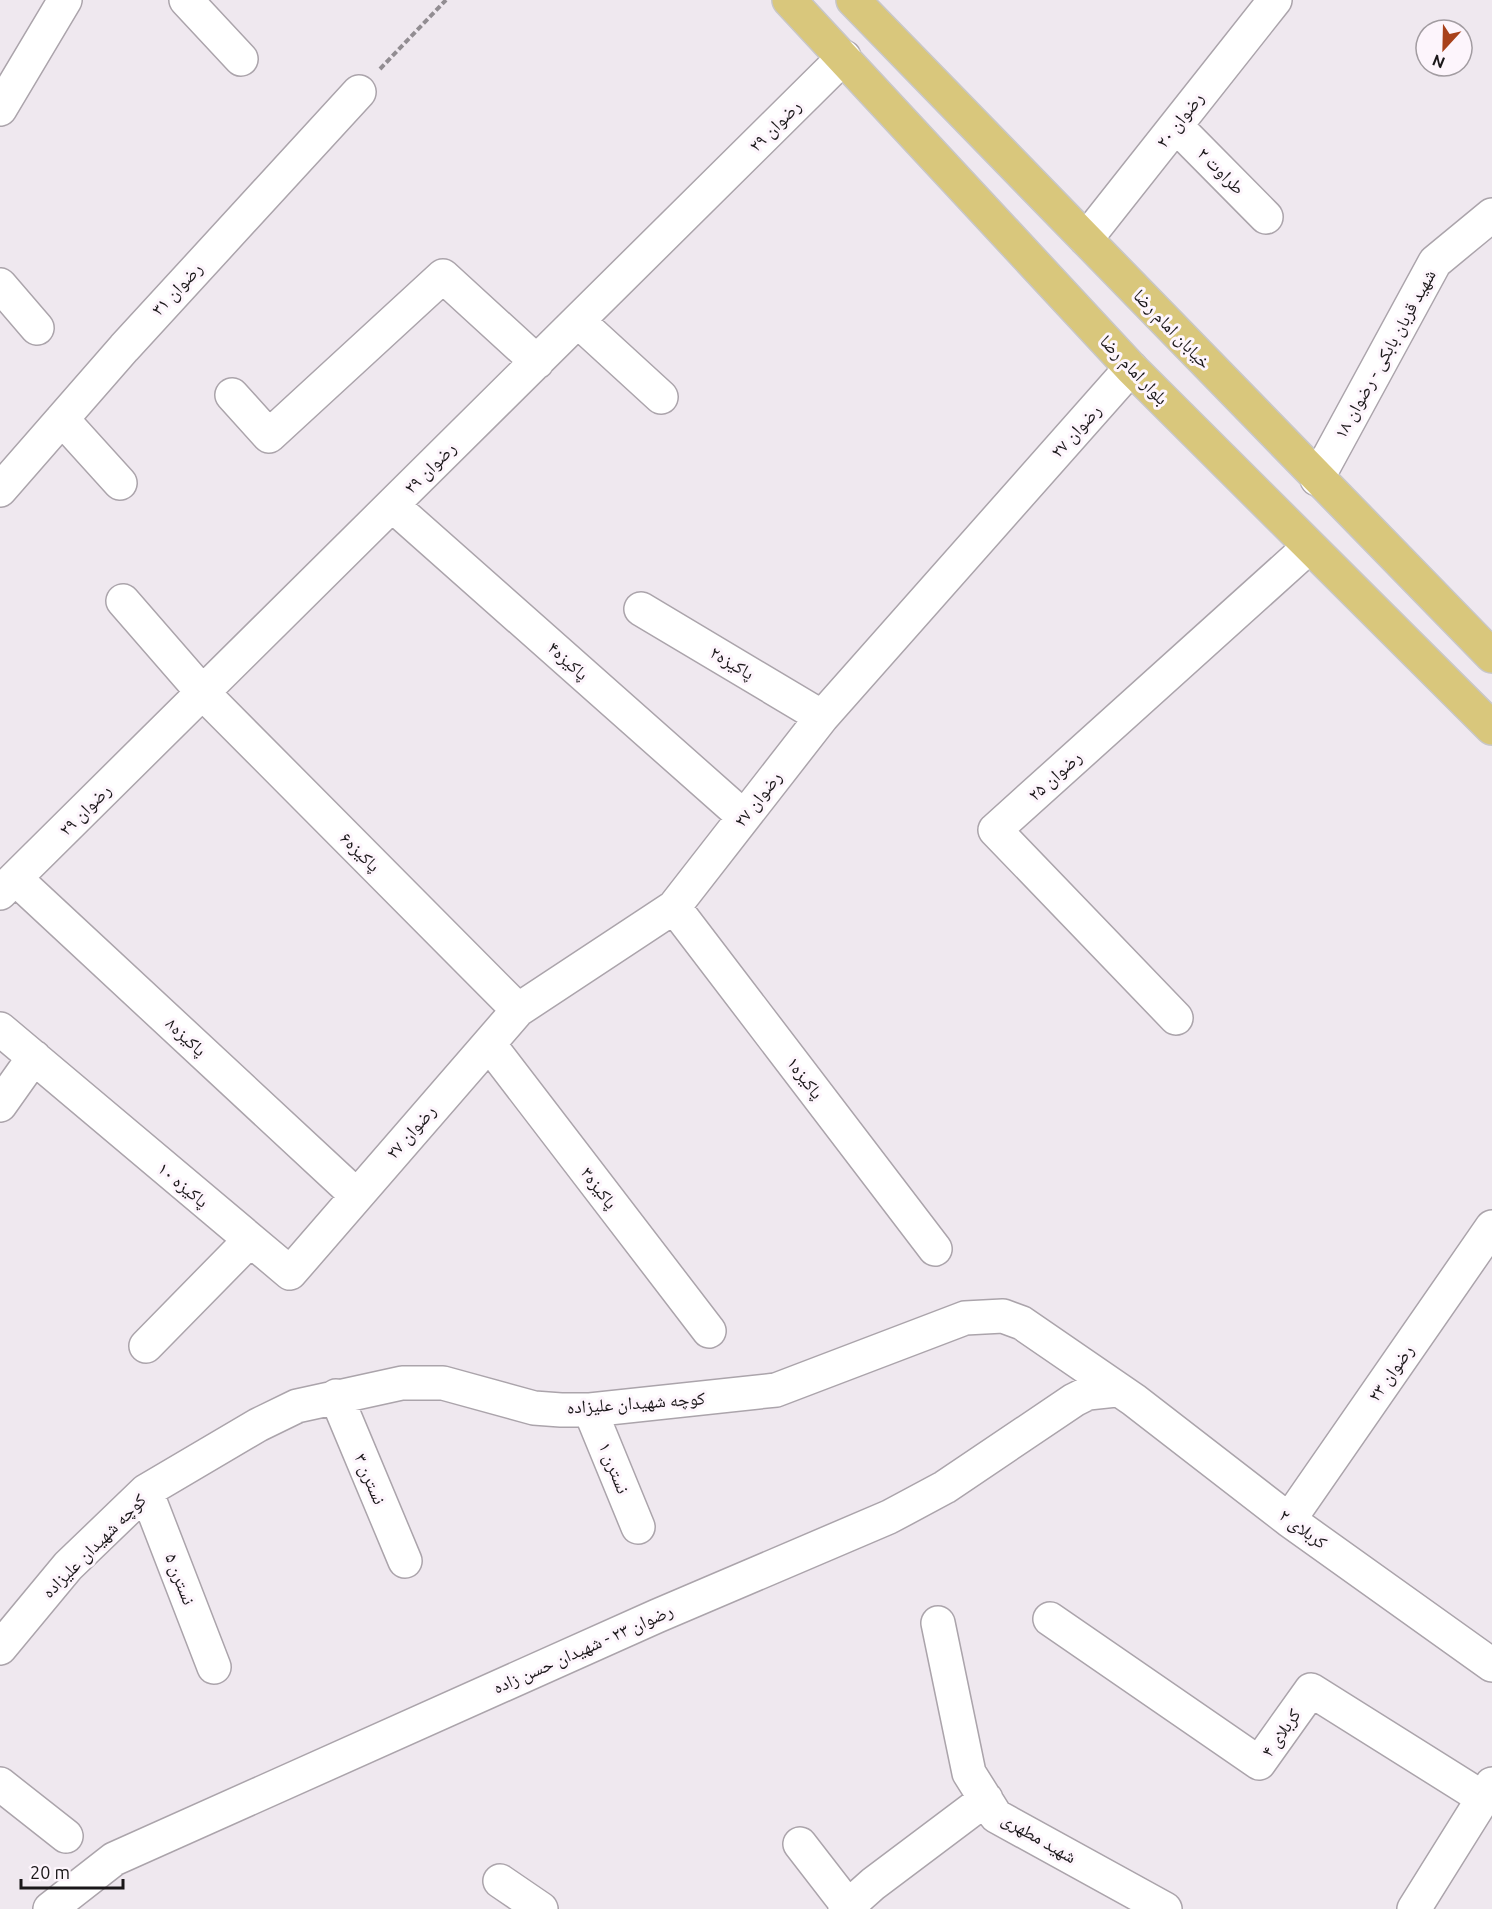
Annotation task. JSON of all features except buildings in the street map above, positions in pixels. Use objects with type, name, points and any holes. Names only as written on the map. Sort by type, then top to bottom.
[{"type":"main road","name":"بلوار امام رضا","points":[[789,0],[1131,368],[1492,728]]},
{"type":"main road","name":"خیابان امام رضا","points":[[853,0],[1317,479],[1492,656]]},
{"type":"street","points":[[0,109],[65,0]]},
{"type":"street","points":[[186,0],[241,59]]},
{"type":"street","name":"رضوان ۲۰","points":[[1086,239],[1275,0]]},
{"type":"street","name":"رضوان ۲۹","points":[[8,886],[844,57]]},
{"type":"street","name":"رضوان ۳۱","points":[[0,490],[359,92]]},
{"type":"street","name":"طراوت ۲","points":[[1176,126],[1266,217]]},
{"type":"street","name":"شهید قربان بابکی - رضوان ۱۸","points":[[1317,479],[1435,262],[1492,215]]},
{"type":"street","points":[[231,395],[269,436],[443,276],[537,362]]},
{"type":"street","points":[[0,285],[37,328]]},
{"type":"street","points":[[578,321],[661,397]]},
{"type":"street","name":"رضوان ۲۷","points":[[356,1195],[518,1010],[674,907],[822,717],[1131,368]]},
{"type":"street","points":[[62,419],[120,483]]},
{"type":"street","name":"پاکیزه۴","points":[[392,505],[744,818]]},
{"type":"street","name":"رضوان ۲۵","points":[[1176,1018],[995,830],[1309,547]]},
{"type":"street","name":"پاکیزه۶","points":[[123,601],[202,693],[518,1010]]},
{"type":"street","name":"پاکیزه۲","points":[[641,609],[822,717]]},
{"type":"street","name":"پاکیزه۸","points":[[8,886],[356,1195]]},
{"type":"street","name":"پاکیزه۱","points":[[674,907],[935,1249]]},
{"type":"street","name":"پاکیزه ۱۰","points":[[0,1029],[249,1241],[290,1273],[356,1195]]},
{"type":"street","name":"پاکیزه۳","points":[[489,1044],[709,1331]]},
{"type":"street","points":[[0,1105],[34,1057]]},
{"type":"street","name":"رضوان ۲۳","points":[[1289,1520],[1492,1227]]},
{"type":"street","points":[[146,1346],[249,1241]]},
{"type":"street","name":"کوچه شهیدان علیزاده","points":[[0,1648],[68,1566],[146,1491],[258,1425],[297,1406],[336,1396],[402,1383],[443,1383],[534,1408],[590,1410],[776,1390],[965,1318],[983,1316],[1004,1316],[1022,1323],[1116,1390]]},
{"type":"street","name":"کربلای ۲","points":[[1116,1390],[1134,1400],[1289,1520],[1492,1665]]},
{"type":"street","name":"رضوان ۲۳ - شهیدان حسن زاده","points":[[50,1909],[114,1859],[657,1616],[889,1517],[945,1487],[1074,1400],[1095,1391],[1116,1390]]},
{"type":"street","name":"نسترن ۳","points":[[336,1396],[405,1561]]},
{"type":"street","name":"نسترن ۱","points":[[590,1410],[638,1527]]},
{"type":"street","name":"نسترن ۵","points":[[146,1491],[214,1667]]},
{"type":"street","name":"کربلای ۴","points":[[1050,1619],[1260,1763],[1311,1690],[1488,1791]]},
{"type":"street","name":"شهید مطهری","points":[[938,1623],[969,1773],[996,1816],[1165,1909]]},
{"type":"street","points":[[0,1784],[66,1836]]},
{"type":"street","points":[[1414,1909],[1488,1791]]},
{"type":"street","points":[[800,1844],[847,1907],[986,1799]]},
{"type":"street","points":[[500,1881],[541,1909]]},
{"type":"path","points":[[359,92],[446,0]]}]
